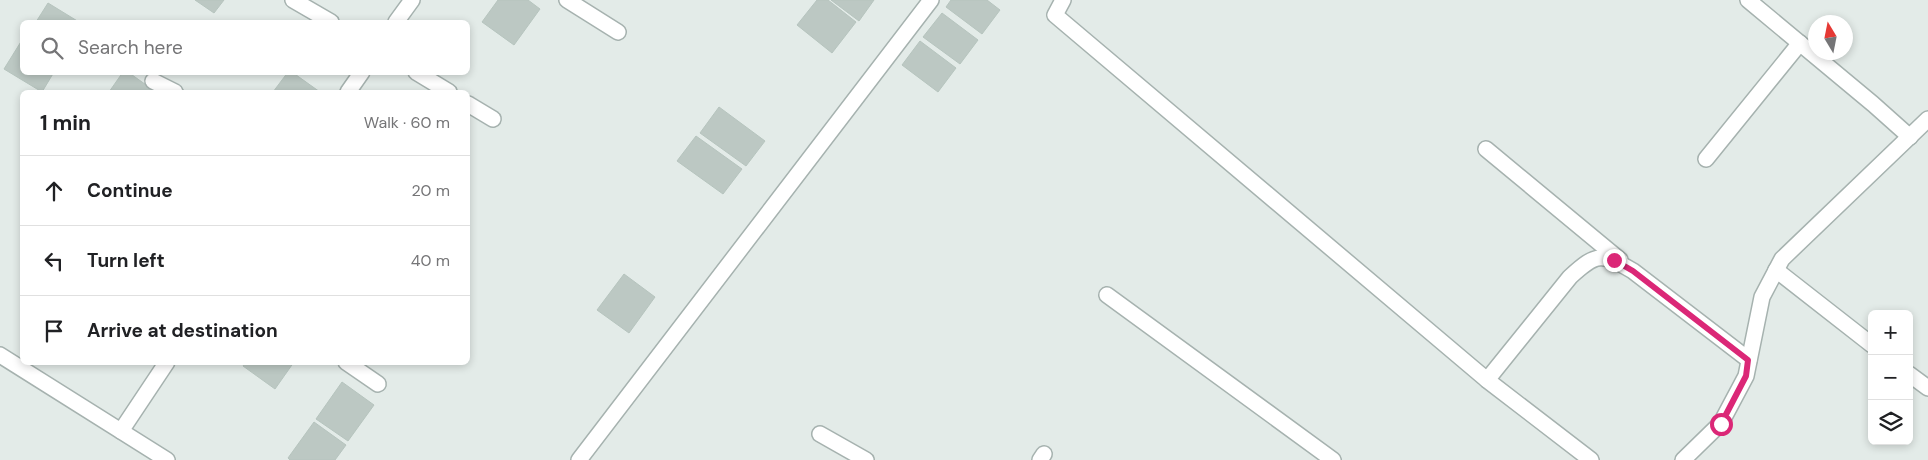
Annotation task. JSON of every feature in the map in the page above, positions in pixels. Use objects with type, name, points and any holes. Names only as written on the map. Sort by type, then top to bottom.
[{"type":"street","points":[[293,0],[328,20]]},
{"type":"street","points":[[397,20],[412,0]]},
{"type":"street","points":[[567,0],[618,32]]},
{"type":"street","points":[[579,460],[931,0]]},
{"type":"street","points":[[1063,0],[1055,14],[1487,380],[1591,460]]},
{"type":"street","points":[[1748,0],[1910,137]]},
{"type":"street","points":[[1706,159],[1800,43]]},
{"type":"street","points":[[349,90],[360,75]]},
{"type":"street","points":[[421,75],[446,90]]},
{"type":"street","points":[[153,81],[171,90]]},
{"type":"street","points":[[470,105],[493,119]]},
{"type":"street","points":[[1683,460],[1721,424],[1746,376],[1762,297],[1782,259],[1928,119]]},
{"type":"street","points":[[1486,149],[1633,271],[1748,360]]},
{"type":"street","points":[[1487,380],[1570,277],[1585,263],[1598,256],[1614,260],[1633,271]]},
{"type":"street","points":[[1776,270],[1868,341]]},
{"type":"street","points":[[1107,295],[1333,460]]},
{"type":"street","points":[[0,355],[167,460]]},
{"type":"street","points":[[121,431],[165,365]]},
{"type":"street","points":[[350,365],[378,384]]},
{"type":"street","points":[[1913,377],[1928,388]]},
{"type":"street","points":[[820,434],[866,460]]},
{"type":"building","points":[[195,0],[224,0],[214,13]]},
{"type":"building","points":[[498,0],[528,0],[540,9],[514,45],[482,22]]},
{"type":"building","points":[[817,0],[828,0],[856,22],[832,53],[797,25]]},
{"type":"building","points":[[831,0],[874,0],[859,21]]},
{"type":"building","points":[[951,0],[987,0],[1000,10],[982,34],[946,7]]},
{"type":"building","points":[[48,3],[76,20],[37,20]]},
{"type":"building","points":[[942,13],[978,40],[960,64],[923,37]]},
{"type":"building","points":[[920,41],[956,68],[938,92],[902,65]]},
{"type":"building","points":[[20,43],[20,75],[52,75],[43,90],[39,90],[4,69]]},
{"type":"building","points":[[121,75],[132,75],[153,90],[110,90]]},
{"type":"building","points":[[286,75],[296,75],[317,90],[274,90]]},
{"type":"building","points":[[719,107],[765,141],[746,166],[700,133]]},
{"type":"building","points":[[696,136],[742,169],[723,194],[677,161]]},
{"type":"building","points":[[624,274],[655,297],[629,333],[597,310]]},
{"type":"building","points":[[244,365],[292,365],[275,389]]},
{"type":"building","points":[[342,382],[374,405],[348,441],[316,419]]},
{"type":"building","points":[[314,422],[346,445],[335,460],[290,460],[288,458]]},
{"type":"route","points":[[1614,260],[1633,271],[1748,360],[1746,376],[1721,424]]}]
